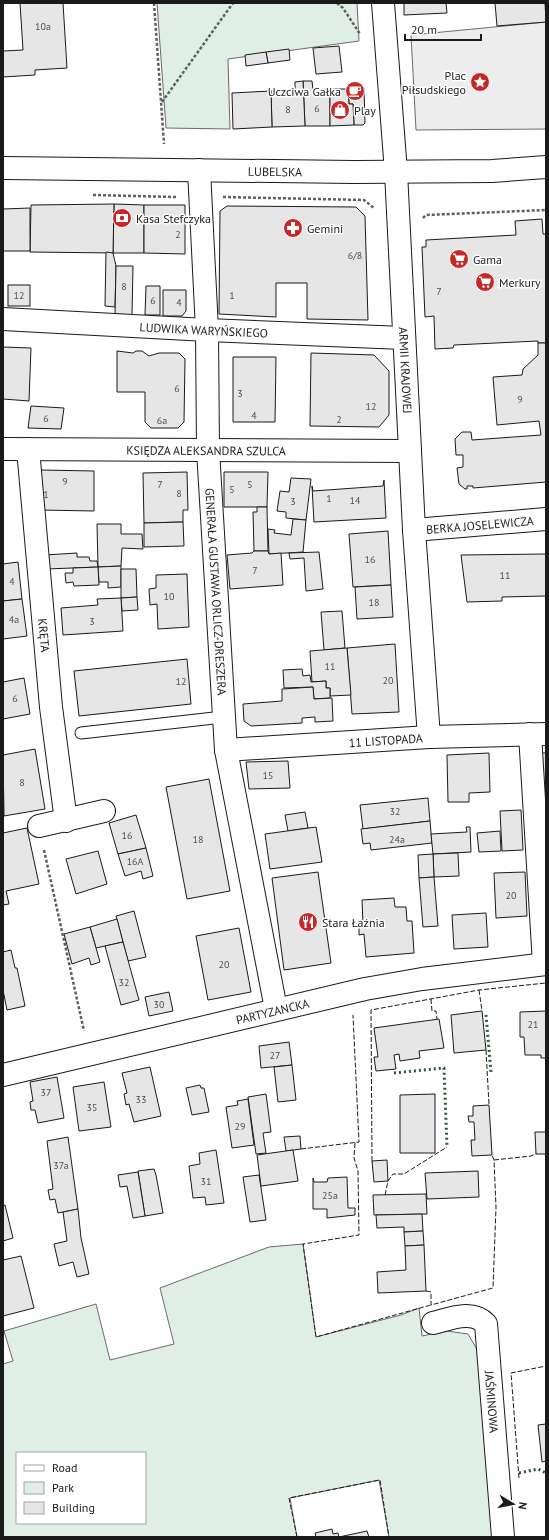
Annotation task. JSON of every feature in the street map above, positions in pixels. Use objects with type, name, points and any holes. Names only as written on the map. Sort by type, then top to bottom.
[{"type":"street","name":"ARMII KRAJOWEJ","points":[[383,3],[396,172],[414,530],[429,737]]},
{"type":"street","name":"LUBELSKA","points":[[3,168],[396,172],[492,171],[546,167]]},
{"type":"street","name":"GENERAŁA GUSTAWA ORLICZ-DRESZERA","points":[[198,170],[207,330],[208,450],[226,750],[276,1009]]},
{"type":"street","name":"LUDWIKA WARYŃSKIEGO","points":[[3,318],[207,330],[404,338]]},
{"type":"street","name":"KSIĘDZA ALEKSANDRA SZULCA","points":[[3,449],[410,451]]},
{"type":"street","name":"KRĘTA","points":[[28,449],[51,707],[66,821]]},
{"type":"street","name":"BERKA JOSELEWICZA","points":[[414,530],[546,519]]},
{"type":"street","points":[[538,734],[545,964]]},
{"type":"street","name":"11 LISTOPADA","points":[[226,750],[429,737],[538,734]]},
{"type":"street","points":[[38,826],[66,821],[104,811]]},
{"type":"street","name":"PARTYZANCKA","points":[[3,1075],[365,989],[422,979],[545,964]]},
{"type":"street","name":"JAŚMINOWA","points":[[433,1323],[470,1315],[480,1318],[486,1324],[504,1537]]},
{"type":"lane","points":[[81,733],[224,717]]},
{"type":"path","points":[[154,3],[164,144]]},
{"type":"path","points":[[162,103],[232,3]]},
{"type":"path","points":[[337,3],[343,8],[364,39]]},
{"type":"path","points":[[90,195],[200,198]]},
{"type":"path","points":[[38,826],[85,1038]]},
{"type":"green space","points":[[157,3],[357,3],[359,41],[228,59],[230,129],[166,128]]},
{"type":"green space","points":[[303,1244],[316,1337],[401,1315],[419,1308],[422,1336],[447,1331],[468,1334],[479,1353],[495,1537],[389,1537],[379,1480],[290,1498],[297,1537],[3,1537],[3,1364],[13,1361],[4,1331],[96,1304],[110,1360],[174,1344],[160,1288],[269,1247]]},
{"type":"shaded area","name":"Plac Piłsudskiego","points":[[546,22],[546,129],[416,130],[411,35]]},
{"type":"building","points":[[20,3],[63,3],[67,68],[35,70],[35,75],[3,77],[3,51],[23,50]]},
{"type":"building","points":[[404,3],[446,3],[447,13],[404,15]]},
{"type":"building","points":[[495,3],[545,3],[546,22],[497,26]]},
{"type":"building","points":[[339,46],[342,72],[316,74],[313,48]]},
{"type":"building","points":[[289,49],[290,60],[268,63],[266,52]]},
{"type":"building","points":[[266,52],[268,63],[246,66],[245,55]]},
{"type":"building","points":[[303,81],[312,81],[313,90],[330,89],[330,126],[305,126]]},
{"type":"building","points":[[303,81],[305,126],[272,127],[271,91],[295,91],[295,82]]},
{"type":"building","points":[[364,88],[365,123],[363,125],[354,125],[353,104],[349,104],[348,89]]},
{"type":"building","points":[[330,89],[348,89],[349,104],[353,104],[354,125],[330,126]]},
{"type":"building","points":[[271,91],[272,127],[233,129],[232,93]]},
{"type":"building","points":[[114,204],[144,205],[144,253],[113,253]]},
{"type":"building","points":[[114,204],[113,253],[30,252],[31,205]]},
{"type":"building","points":[[144,205],[185,205],[185,254],[144,253]]},
{"type":"building","points":[[227,206],[356,207],[365,216],[368,320],[307,319],[307,283],[276,283],[276,317],[219,314],[220,211]]},
{"type":"building","points":[[30,208],[30,251],[3,251],[3,209]]},
{"type":"building","name":"Merkury","points":[[542,219],[543,234],[546,234],[546,343],[538,343],[538,341],[454,345],[453,348],[435,349],[434,316],[425,317],[422,247],[426,247],[426,240],[516,235],[515,221]]},
{"type":"building","points":[[106,252],[113,253],[116,266],[115,307],[105,306]]},
{"type":"building","points":[[116,266],[133,266],[132,315],[115,315]]},
{"type":"building","points":[[8,285],[30,285],[30,306],[8,306]]},
{"type":"building","points":[[146,286],[160,286],[160,315],[145,315]]},
{"type":"building","points":[[163,290],[186,290],[186,311],[182,316],[163,316]]},
{"type":"building","points":[[538,343],[546,343],[546,482],[473,488],[473,486],[467,486],[467,489],[465,489],[459,484],[457,468],[463,467],[463,455],[456,455],[455,439],[462,432],[471,432],[472,440],[541,435],[539,421],[497,425],[493,377],[522,375],[523,369],[538,355]]},
{"type":"building","points":[[3,347],[31,348],[29,401],[3,399]]},
{"type":"building","points":[[117,351],[133,353],[136,351],[142,351],[149,356],[159,353],[179,353],[185,359],[184,422],[178,428],[151,428],[145,422],[145,392],[117,392]]},
{"type":"building","points":[[311,353],[374,355],[389,371],[389,415],[379,427],[310,426]]},
{"type":"building","points":[[233,357],[276,357],[275,422],[233,422]]},
{"type":"building","points":[[31,406],[64,408],[61,429],[28,428]]},
{"type":"building","points":[[41,470],[94,471],[94,511],[40,510]]},
{"type":"building","points":[[187,472],[188,510],[183,510],[183,522],[144,523],[143,473]]},
{"type":"building","points":[[224,472],[268,472],[267,507],[224,507]]},
{"type":"building","points":[[291,478],[311,479],[306,520],[286,518],[286,512],[277,511],[280,491],[289,492]]},
{"type":"building","points":[[384,480],[386,518],[314,522],[312,486],[313,491],[383,486]]},
{"type":"building","points":[[257,507],[267,507],[268,551],[254,551],[253,512],[257,512]]},
{"type":"building","points":[[293,519],[306,520],[303,552],[269,554],[268,529],[275,530],[274,533],[291,535]]},
{"type":"building","points":[[183,522],[184,546],[144,547],[144,523]]},
{"type":"building","points":[[97,524],[121,524],[121,534],[142,534],[143,549],[122,548],[121,566],[98,567]]},
{"type":"building","points":[[388,531],[391,585],[353,587],[349,534]]},
{"type":"building","points":[[254,551],[268,551],[269,554],[281,553],[283,585],[230,589],[227,555],[252,553]]},
{"type":"building","points":[[319,552],[323,589],[306,591],[304,558],[290,559],[289,553]]},
{"type":"building","points":[[77,553],[77,557],[89,557],[90,561],[97,561],[98,567],[46,569],[45,555]]},
{"type":"building","points":[[546,554],[546,596],[502,597],[502,601],[467,602],[461,555]]},
{"type":"building","points":[[18,562],[22,599],[3,601],[3,564]]},
{"type":"building","points":[[121,566],[121,587],[108,588],[108,582],[99,582],[98,567]]},
{"type":"building","points":[[98,567],[99,585],[74,586],[73,582],[66,583],[65,573],[73,573],[73,568]]},
{"type":"building","points":[[121,569],[136,569],[137,597],[121,598]]},
{"type":"building","points":[[187,574],[189,627],[158,629],[157,604],[150,605],[149,589],[156,588],[156,575]]},
{"type":"building","points":[[391,585],[393,617],[357,619],[355,587]]},
{"type":"building","points":[[137,597],[138,610],[122,611],[121,598]]},
{"type":"building","points":[[121,598],[123,631],[63,635],[61,608],[98,605],[97,599]]},
{"type":"building","points":[[22,599],[27,636],[3,639],[3,601]]},
{"type":"building","points":[[342,611],[345,648],[324,650],[321,612]]},
{"type":"building","points":[[395,644],[399,712],[352,714],[347,648]]},
{"type":"building","points":[[347,648],[351,695],[330,696],[330,688],[326,688],[326,681],[312,682],[310,651]]},
{"type":"building","points":[[187,659],[191,704],[79,716],[74,671]]},
{"type":"building","points":[[302,669],[303,676],[310,675],[311,682],[326,681],[326,688],[330,688],[330,698],[314,699],[313,687],[284,688],[283,670]]},
{"type":"building","points":[[24,678],[30,714],[3,719],[3,682]]},
{"type":"building","points":[[313,687],[314,699],[332,698],[333,721],[315,722],[315,717],[302,718],[302,723],[251,726],[244,721],[243,704],[282,701],[282,689]]},
{"type":"building","points":[[35,749],[45,809],[4,816],[3,755]]},
{"type":"building","points":[[489,753],[490,792],[469,793],[469,802],[448,802],[447,755]]},
{"type":"building","points":[[542,753],[546,753],[546,789],[542,789]]},
{"type":"building","points":[[288,761],[290,788],[249,789],[246,762]]},
{"type":"building","points":[[209,779],[230,891],[187,899],[166,787]]},
{"type":"building","points":[[428,798],[430,821],[363,829],[360,805]]},
{"type":"building","points":[[521,810],[523,850],[502,851],[500,811]]},
{"type":"building","points":[[305,812],[308,828],[288,831],[285,815]]},
{"type":"building","points":[[136,815],[146,848],[118,854],[109,823]]},
{"type":"building","points":[[430,821],[432,843],[371,850],[370,843],[363,844],[361,829]]},
{"type":"building","points":[[316,827],[322,862],[270,869],[265,834]]},
{"type":"building","points":[[466,827],[470,827],[471,852],[433,854],[431,834],[467,832]]},
{"type":"building","points":[[27,828],[39,884],[6,891],[9,904],[3,905],[3,833]]},
{"type":"building","points":[[500,831],[501,851],[479,852],[477,833]]},
{"type":"building","points":[[146,848],[153,876],[143,879],[141,871],[125,876],[118,854]]},
{"type":"building","points":[[98,851],[107,884],[76,894],[66,859]]},
{"type":"building","points":[[458,853],[459,876],[434,877],[433,854]]},
{"type":"building","points":[[433,854],[434,877],[419,878],[418,855]]},
{"type":"building","points":[[318,872],[331,963],[284,970],[272,878]]},
{"type":"building","points":[[525,872],[527,916],[496,918],[494,873]]},
{"type":"building","points":[[434,877],[438,926],[423,927],[419,878]]},
{"type":"building","points":[[394,898],[395,907],[406,907],[407,921],[412,921],[414,953],[366,957],[364,934],[359,935],[359,925],[363,924],[362,900]]},
{"type":"building","points":[[134,911],[146,957],[128,961],[116,916]]},
{"type":"building","points":[[486,913],[488,947],[454,949],[452,915]]},
{"type":"building","points":[[117,919],[123,942],[96,948],[90,927]]},
{"type":"building","points":[[90,927],[100,962],[91,965],[89,958],[72,964],[64,934]]},
{"type":"building","points":[[239,928],[251,992],[208,1000],[196,936]]},
{"type":"building","points":[[123,942],[139,1000],[121,1005],[105,946]]},
{"type":"building","points":[[11,950],[15,968],[17,968],[25,1006],[7,1010],[3,990],[3,952]]},
{"type":"building","points":[[169,992],[173,1011],[149,1016],[145,997]]},
{"type":"building","points":[[482,1011],[486,1050],[454,1053],[451,1015]]},
{"type":"building","points":[[546,1011],[546,1058],[541,1058],[541,1055],[525,1055],[524,1037],[520,1037],[520,1012]]},
{"type":"building","points":[[439,1019],[444,1048],[419,1051],[420,1058],[400,1061],[399,1054],[394,1055],[396,1069],[376,1071],[374,1057],[378,1057],[374,1028]]},
{"type":"building","points":[[289,1042],[292,1065],[261,1068],[259,1046]]},
{"type":"building","points":[[292,1065],[296,1100],[278,1102],[274,1067]]},
{"type":"building","points":[[150,1067],[161,1116],[134,1122],[129,1104],[126,1105],[124,1094],[127,1093],[122,1073]]},
{"type":"building","points":[[57,1077],[64,1118],[38,1123],[35,1110],[31,1110],[30,1102],[33,1101],[30,1082]]},
{"type":"building","points":[[104,1082],[111,1127],[79,1131],[73,1087]]},
{"type":"building","points":[[200,1085],[201,1088],[204,1088],[209,1112],[192,1115],[186,1088]]},
{"type":"building","points":[[266,1094],[271,1132],[263,1133],[266,1153],[256,1154],[248,1097]]},
{"type":"building","points":[[435,1094],[435,1153],[400,1153],[400,1095]]},
{"type":"building","points":[[248,1099],[254,1145],[232,1148],[226,1107],[238,1105],[237,1101]]},
{"type":"building","points":[[489,1105],[492,1155],[472,1156],[471,1140],[475,1140],[474,1122],[469,1122],[468,1116],[473,1116],[473,1106]]},
{"type":"building","points":[[535,1132],[546,1132],[546,1154],[536,1154]]},
{"type":"building","points":[[300,1136],[301,1149],[286,1151],[284,1137]]},
{"type":"building","points":[[68,1137],[78,1209],[58,1213],[55,1199],[50,1200],[48,1190],[53,1189],[47,1141]]},
{"type":"building","points":[[216,1150],[224,1203],[206,1205],[205,1197],[193,1198],[189,1166],[200,1164],[199,1153]]},
{"type":"building","points":[[293,1150],[298,1181],[261,1186],[257,1155]]},
{"type":"building","points":[[387,1160],[388,1181],[374,1182],[372,1161]]},
{"type":"building","points":[[154,1169],[163,1213],[145,1216],[138,1171]]},
{"type":"building","points":[[478,1171],[479,1197],[427,1199],[425,1173]]},
{"type":"building","points":[[138,1172],[145,1216],[133,1218],[127,1186],[120,1187],[118,1175]]},
{"type":"building","points":[[259,1175],[266,1220],[250,1222],[243,1177]]},
{"type":"building","points":[[347,1177],[348,1208],[355,1208],[355,1215],[327,1218],[327,1209],[313,1209],[313,1178],[314,1182],[327,1182],[328,1178]]},
{"type":"building","points":[[426,1194],[427,1214],[374,1215],[373,1195]]},
{"type":"building","points":[[5,1205],[13,1238],[3,1241],[3,1206]]},
{"type":"building","points":[[78,1209],[81,1238],[89,1274],[77,1277],[73,1262],[59,1266],[54,1244],[67,1241],[63,1212]]},
{"type":"building","points":[[422,1214],[423,1231],[404,1232],[404,1227],[377,1228],[376,1215]]},
{"type":"building","points":[[423,1231],[424,1245],[405,1246],[404,1232]]},
{"type":"building","points":[[424,1245],[426,1291],[378,1293],[377,1272],[406,1270],[405,1246]]},
{"type":"building","points":[[21,1256],[34,1308],[3,1316],[3,1260]]},
{"type":"building","points":[[546,1424],[546,1461],[542,1462],[538,1425]]},
{"type":"building","points":[[332,1529],[333,1534],[338,1533],[339,1537],[316,1537],[315,1533]]},
{"type":"building","points":[[367,1531],[369,1537],[339,1537]]},
{"type":"hedge","points":[[486,1015],[491,1072]]},
{"type":"hedge","points":[[394,1073],[444,1068],[447,1147]]},
{"type":"hedge","points":[[519,1473],[538,1469],[546,1473]]},
{"type":"fence","points":[[372,1161],[371,1010],[479,990],[546,983]]},
{"type":"fence","points":[[479,990],[482,1011]]},
{"type":"fence","points":[[431,999],[432,1011],[436,1011],[437,1019]]},
{"type":"fence","points":[[301,1149],[359,1142],[353,1015]]},
{"type":"fence","points":[[486,1050],[489,1105]]},
{"type":"fence","points":[[355,1143],[354,1158],[358,1171],[359,1235],[303,1244],[316,1337],[431,1305]]},
{"type":"fence","points":[[385,1195],[388,1181],[393,1174],[404,1174],[447,1147]]},
{"type":"fence","points":[[494,1160],[531,1156],[536,1154]]},
{"type":"fence","points":[[426,1291],[431,1292],[431,1305],[493,1288],[496,1207],[494,1160],[492,1155]]},
{"type":"fence","points":[[519,1478],[511,1373],[546,1366]]},
{"type":"fence","points":[[297,1537],[289,1498],[380,1480],[389,1537]]},
{"type":"place","name":"Plac Piłsudskiego","points":[[480,82]]},
{"type":"place","name":"Uczciwa Gałka","points":[[355,91]]},
{"type":"place","name":"Play","points":[[340,110]]},
{"type":"place","name":"Kasa Stefczyka","points":[[122,218]]},
{"type":"place","name":"Gemini","points":[[293,228]]},
{"type":"place","name":"Gama","points":[[459,259]]},
{"type":"place","name":"Merkury","points":[[485,282]]},
{"type":"place","name":"Stara Łaźnia","points":[[308,922]]}]
